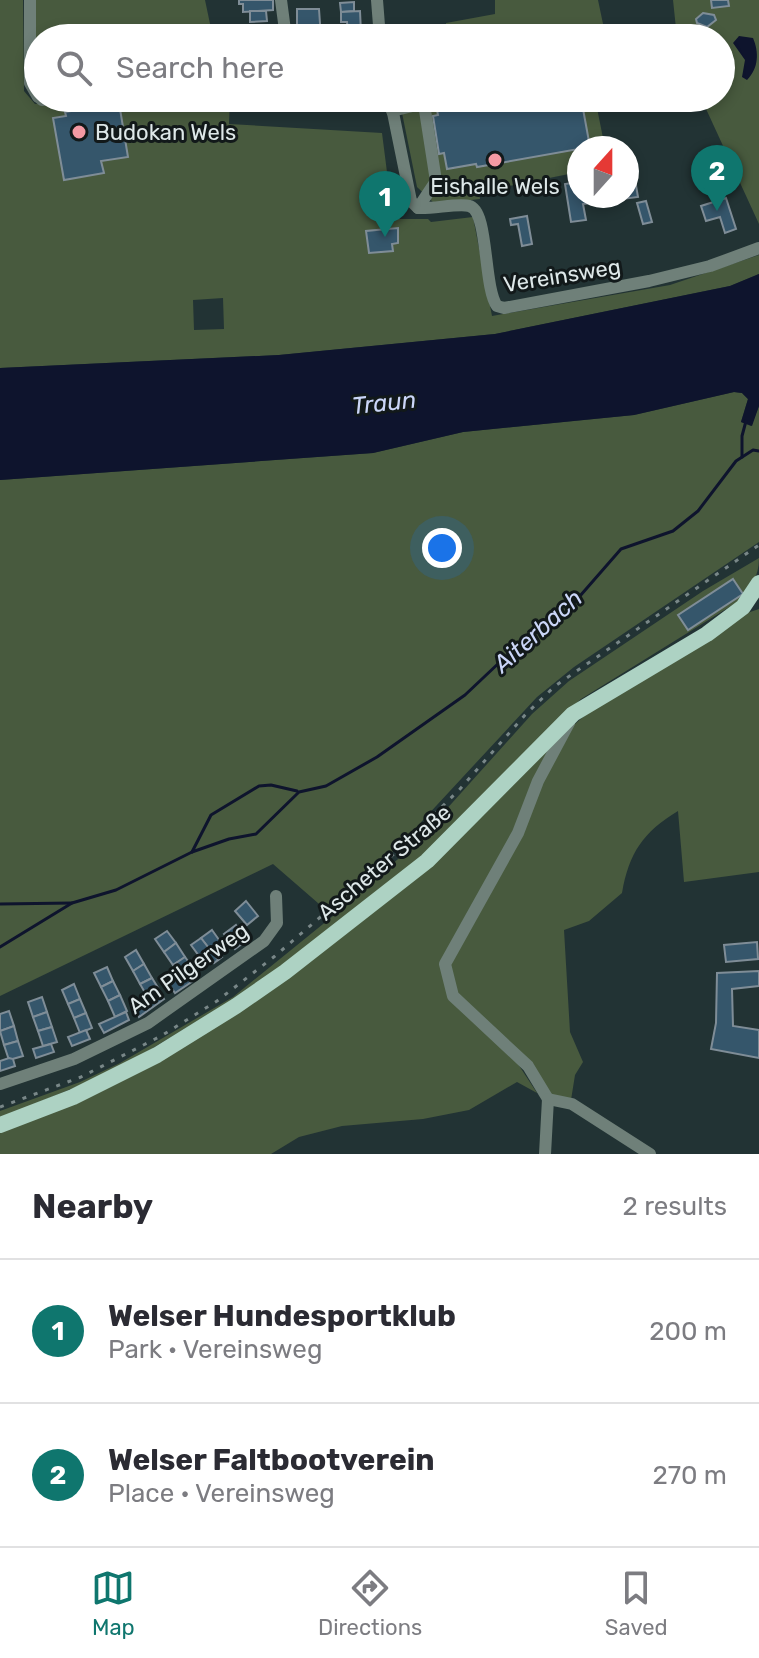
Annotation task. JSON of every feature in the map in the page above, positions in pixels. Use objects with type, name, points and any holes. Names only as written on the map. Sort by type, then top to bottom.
[{"type":"main road","name":"Ascheter Straße","points":[[0,1125],[73,1097],[157,1055],[285,972],[427,861],[573,714],[707,634],[743,607],[759,583]]},
{"type":"street","points":[[30,0],[30,24]]},
{"type":"street","points":[[281,0],[284,24]]},
{"type":"street","points":[[377,0],[379,24]]},
{"type":"street","points":[[393,112],[408,192],[418,208],[436,181],[419,112]]},
{"type":"street","name":"Vereinsweg","points":[[418,208],[467,205],[476,208],[481,218],[492,299],[497,306],[504,308],[649,281],[710,266],[759,248]]},
{"type":"street","points":[[545,1154],[548,1099],[528,1066],[453,996],[445,964],[518,833],[538,781],[573,714]]},
{"type":"street","name":"Am Pilgerweg","points":[[0,1084],[74,1059],[148,1023],[264,941],[277,923],[276,896]]},
{"type":"street","points":[[548,1099],[572,1104],[650,1154]]},
{"type":"green space","points":[[0,0],[23,0],[24,112],[229,112],[229,124],[382,133],[393,219],[428,219],[431,222],[473,217],[492,316],[670,285],[759,255],[759,274],[730,286],[495,334],[279,355],[0,368]],"holes":[[[223,298],[224,329],[194,330],[193,300]]]},
{"type":"green space","points":[[35,0],[205,0],[210,24],[35,24]]},
{"type":"green space","points":[[495,0],[598,0],[603,24],[446,24],[495,14]]},
{"type":"green space","points":[[673,0],[759,0],[759,224],[707,112],[735,112],[735,24],[676,24]]},
{"type":"green space","name":"Eishalle Wels","points":[[402,112],[598,112],[603,136],[567,136],[567,174],[479,192],[480,199],[435,204],[417,187]]},
{"type":"green space","points":[[734,392],[742,393],[748,399],[741,422],[751,426],[759,406],[759,542],[574,667],[537,697],[399,846],[326,910],[273,864],[0,996],[0,480],[373,453],[463,432],[634,415]]},
{"type":"green space","points":[[759,558],[754,581],[739,601],[581,699],[436,845],[268,978],[115,1071],[0,1118],[0,1111],[80,1082],[120,1063],[233,997],[349,903],[417,842],[532,714],[569,681],[703,591]]},
{"type":"green space","points":[[759,609],[759,872],[684,882],[678,811],[655,827],[640,845],[629,866],[622,893],[589,921],[564,930],[570,1032],[583,1062],[575,1075],[571,1100],[550,1094],[518,1064],[537,1093],[517,1082],[469,1110],[423,1119],[342,1126],[299,1137],[271,1154],[0,1154],[0,1131],[253,1003],[598,704],[744,614]]},
{"type":"water","points":[[739,36],[753,38],[757,60],[747,80],[742,77],[745,60],[735,41]]},
{"type":"water","name":"Traun","points":[[759,274],[759,406],[752,426],[741,422],[748,399],[742,393],[734,392],[634,415],[463,432],[373,453],[0,480],[0,368],[279,355],[495,334],[730,286]]},
{"type":"building","points":[[239,0],[273,0],[273,10],[243,12],[243,4],[239,4]]},
{"type":"building","points":[[711,0],[728,0],[729,6],[712,8]]},
{"type":"building","points":[[354,2],[354,11],[341,12],[340,3]]},
{"type":"building","points":[[297,9],[319,9],[320,24],[297,24]]},
{"type":"building","points":[[250,11],[266,11],[267,21],[250,22]]},
{"type":"building","points":[[360,11],[361,24],[341,22],[341,12]]},
{"type":"building","points":[[703,13],[714,15],[716,20],[711,24],[700,24],[696,19]]},
{"type":"building","points":[[65,112],[120,112],[128,157],[101,161],[104,173],[64,180],[53,118],[66,116]]},
{"type":"building","name":"Eishalle Wels","points":[[437,112],[584,112],[588,136],[567,136],[567,151],[477,167],[476,164],[447,169],[444,153],[439,154],[433,116],[438,115]]},
{"type":"building","points":[[726,198],[736,229],[725,233],[720,217],[706,221],[701,206]]},
{"type":"building","points":[[646,201],[652,222],[643,224],[639,203]]},
{"type":"building","points":[[569,208],[584,208],[586,220],[571,222]]},
{"type":"building","points":[[527,216],[532,244],[522,246],[518,224],[511,225],[510,219]]},
{"type":"building","points":[[398,228],[398,243],[392,244],[393,251],[369,253],[366,231]]},
{"type":"building","points":[[733,579],[743,594],[688,630],[678,615]]},
{"type":"building","points":[[246,901],[258,916],[247,925],[235,911]]},
{"type":"building","points":[[236,925],[247,940],[235,949],[224,934]]},
{"type":"building","points":[[212,930],[222,944],[216,949],[222,957],[218,960],[201,938]]},
{"type":"building","points":[[167,931],[176,943],[164,952],[155,939]]},
{"type":"building","points":[[201,938],[218,960],[214,963],[208,955],[202,960],[191,945]]},
{"type":"building","points":[[757,942],[758,959],[726,962],[724,945]]},
{"type":"building","points":[[176,943],[185,957],[173,965],[164,952]]},
{"type":"building","points":[[136,950],[144,964],[133,971],[125,957]]},
{"type":"building","points":[[185,957],[194,969],[182,978],[173,965]]},
{"type":"building","points":[[144,964],[152,978],[140,984],[133,971]]},
{"type":"building","points":[[107,967],[113,981],[101,987],[94,973]]},
{"type":"building","points":[[759,971],[759,986],[732,989],[733,1026],[759,1030],[759,1058],[711,1049],[716,1023],[717,973]]},
{"type":"building","points":[[188,973],[193,981],[175,993],[169,984]]},
{"type":"building","points":[[152,978],[160,991],[148,998],[140,984]]},
{"type":"building","points":[[113,981],[120,995],[108,1001],[101,987]]},
{"type":"building","points":[[74,984],[80,999],[68,1004],[62,990]]},
{"type":"building","points":[[159,992],[164,999],[139,1017],[134,1006]]},
{"type":"building","points":[[120,995],[127,1011],[115,1017],[108,1001]]},
{"type":"building","points":[[42,997],[47,1012],[33,1017],[28,1002]]},
{"type":"building","points":[[80,999],[86,1013],[74,1018],[68,1004]]},
{"type":"building","points":[[9,1011],[14,1026],[0,1031],[0,1014]]},
{"type":"building","points":[[47,1012],[52,1027],[38,1031],[33,1017]]},
{"type":"building","points":[[126,1012],[129,1020],[104,1033],[99,1024]]},
{"type":"building","points":[[86,1013],[92,1028],[80,1033],[74,1018]]},
{"type":"building","points":[[14,1026],[18,1041],[4,1045],[0,1031]]},
{"type":"building","points":[[52,1027],[57,1042],[43,1046],[38,1031]]},
{"type":"building","points":[[86,1030],[90,1039],[72,1046],[68,1037]]},
{"type":"building","points":[[18,1041],[23,1056],[9,1060],[4,1045]]},
{"type":"building","points":[[51,1044],[54,1052],[36,1058],[33,1049]]},
{"type":"building","points":[[13,1059],[15,1066],[0,1071],[0,1061]]},
{"type":"waterway","points":[[742,457],[746,421]]},
{"type":"waterway","name":"Aiterbach","points":[[0,947],[72,903],[116,890],[192,852],[229,839],[256,834],[299,792],[326,786],[377,757],[465,695],[501,661],[566,612],[621,549],[673,531],[698,511],[736,461],[753,450],[759,451]]},
{"type":"waterway","name":"Aiterbach","points":[[192,852],[211,815],[259,786],[271,785],[297,791]]},
{"type":"waterway","points":[[0,904],[72,903]]},
{"type":"railway","points":[[0,1107],[81,1077],[161,1036],[217,1001],[275,956],[395,853],[460,789],[555,686],[759,545]]},
{"type":"place","name":"Budokan Wels","points":[[79,132]]},
{"type":"place","name":"Eishalle Wels","points":[[495,160]]},
{"type":"place","name":"Welser Faltbootverein","points":[[717,211]]},
{"type":"place","name":"Welser Hundesportklub","points":[[385,237]]}]
